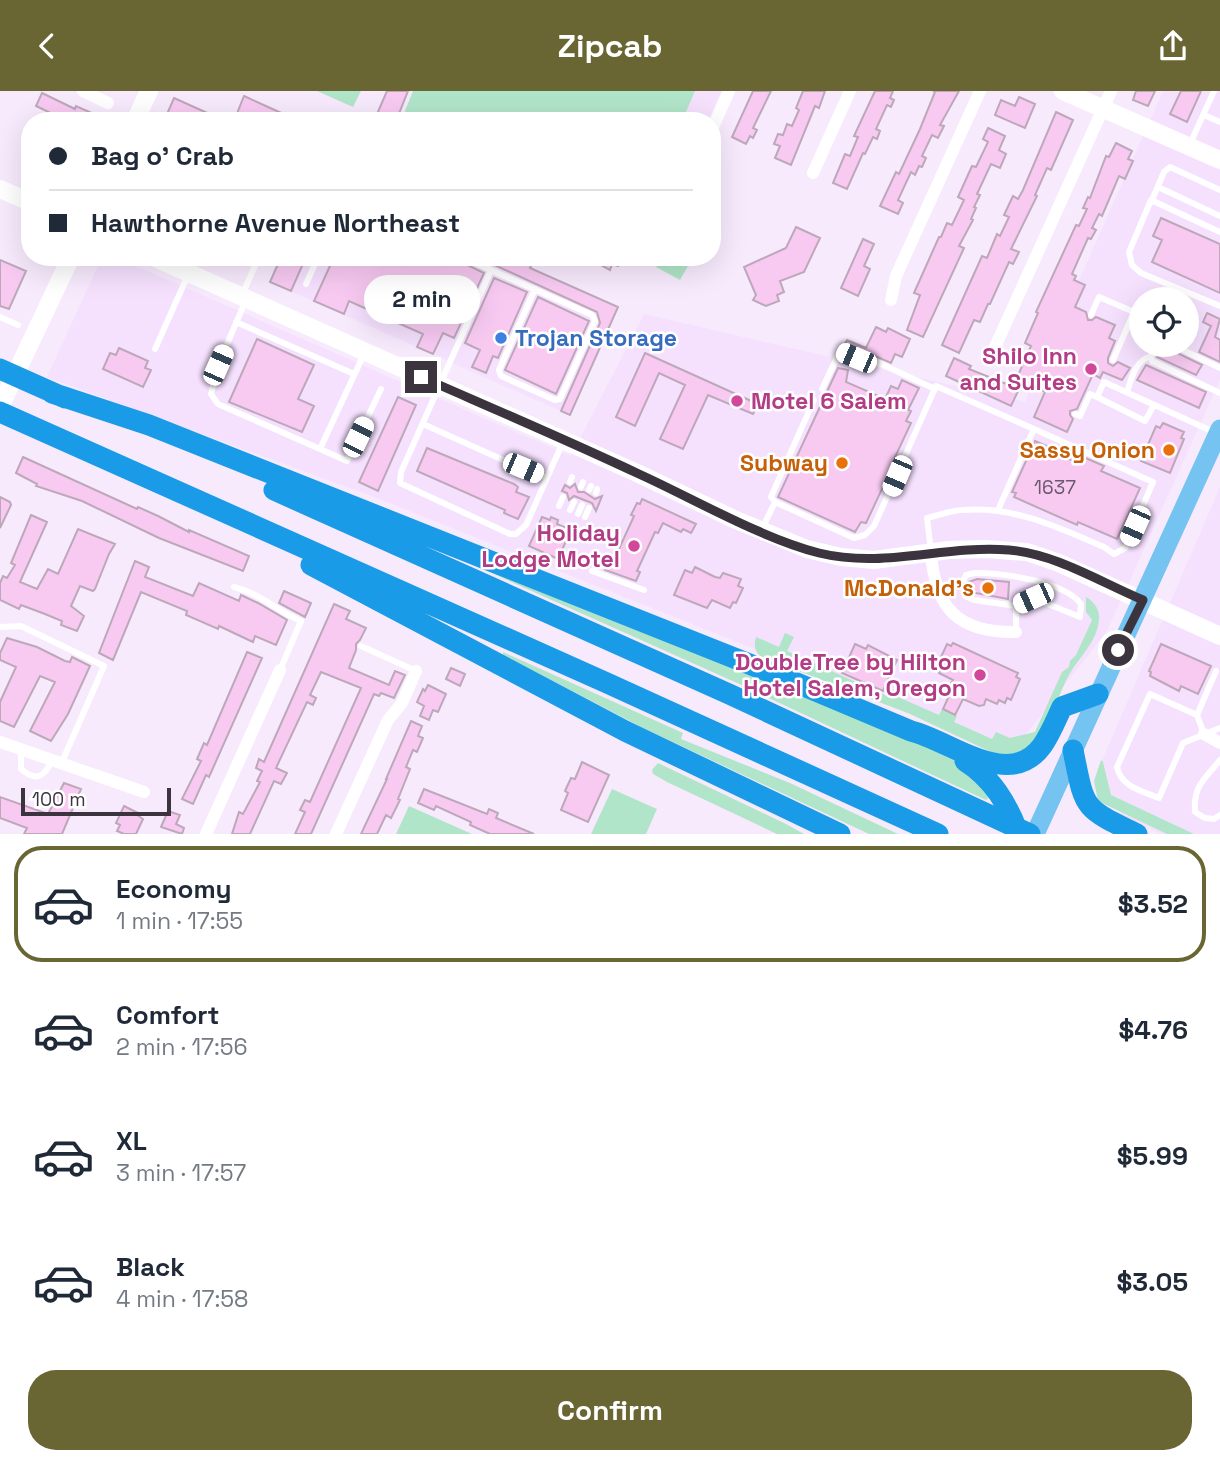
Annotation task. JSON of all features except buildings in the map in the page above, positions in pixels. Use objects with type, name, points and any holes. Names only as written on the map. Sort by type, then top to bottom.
[{"type":"highway","points":[[0,369],[729,694],[1033,834]]},
{"type":"highway","points":[[52,393],[149,425],[911,731],[970,764],[988,778],[1006,804],[1018,834]]},
{"type":"highway","points":[[0,412],[934,832]]},
{"type":"highway","points":[[239,518],[308,563],[574,705],[840,834]]},
{"type":"highway","points":[[911,731],[928,735],[988,763],[1008,766],[1024,761],[1042,747],[1062,707],[1098,694]]},
{"type":"highway","points":[[1073,750],[1086,804],[1095,813],[1137,834]]},
{"type":"main road","points":[[139,112],[149,91]]},
{"type":"main road","points":[[1063,91],[1220,160]]},
{"type":"main road","points":[[0,189],[21,198]]},
{"type":"main road","points":[[0,407],[67,266]]},
{"type":"main road","points":[[189,268],[244,298],[761,531],[807,549],[841,557],[874,560],[949,550],[1027,552],[1059,563],[1220,636]]},
{"type":"main road","points":[[1033,834],[1218,435]]},
{"type":"street","points":[[83,91],[108,103]]},
{"type":"street","points":[[720,112],[729,91]]},
{"type":"street","points":[[813,173],[850,91]]},
{"type":"street","points":[[891,300],[895,276],[981,91]]},
{"type":"street","points":[[995,347],[1111,91]]},
{"type":"street","points":[[931,553],[935,584],[950,610],[981,629],[1016,632]]},
{"type":"street","points":[[206,834],[280,670]]},
{"type":"street","points":[[336,834],[388,720],[402,703],[416,671]]},
{"type":"street","points":[[1204,734],[1220,743]]},
{"type":"street","points":[[0,742],[144,792]]},
{"type":"lane","points":[[1189,146],[1214,91]]},
{"type":"lane","points":[[1204,115],[1220,122]]},
{"type":"lane","points":[[1220,190],[1170,167],[1164,172],[1129,252],[1132,265],[1141,273],[1220,306]]},
{"type":"lane","points":[[1158,187],[1220,216]]},
{"type":"lane","points":[[1152,200],[1220,232]]},
{"type":"lane","points":[[256,266],[218,365],[211,394],[218,404],[347,461],[381,389]]},
{"type":"lane","points":[[306,284],[314,266]]},
{"type":"lane","points":[[482,266],[491,270],[535,289],[592,314],[595,321],[560,399],[555,400],[501,376],[499,370],[535,289]]},
{"type":"lane","points":[[155,349],[189,268]]},
{"type":"lane","points":[[491,270],[401,472],[400,483],[510,534],[516,534],[526,526],[564,440]]},
{"type":"lane","points":[[1091,314],[1099,297],[1134,312],[1113,360]]},
{"type":"lane","points":[[0,317],[18,325]]},
{"type":"lane","points":[[236,322],[354,375]]},
{"type":"lane","points":[[822,389],[840,351],[871,364],[879,363],[934,389]]},
{"type":"lane","points":[[320,449],[365,352]]},
{"type":"lane","points":[[1126,392],[1135,370],[1142,359],[1148,357]]},
{"type":"lane","points":[[1151,357],[1152,361],[1220,393]]},
{"type":"lane","points":[[1198,357],[1220,368]]},
{"type":"lane","points":[[1097,397],[1107,374]]},
{"type":"lane","points":[[1104,382],[1218,435]]},
{"type":"lane","points":[[814,400],[771,497],[775,502],[854,538],[865,535],[874,526],[936,386],[1153,482],[1125,548],[1119,553],[1114,554],[1054,525],[998,510],[962,510],[927,518],[931,553]]},
{"type":"lane","points":[[1075,414],[1080,416],[1090,394],[1145,421],[1154,405]]},
{"type":"lane","points":[[422,424],[510,463]]},
{"type":"lane","points":[[998,510],[1034,429]]},
{"type":"lane","points":[[523,468],[547,478]]},
{"type":"lane","points":[[559,506],[563,497]]},
{"type":"lane","points":[[570,510],[574,502]]},
{"type":"lane","points":[[761,531],[775,502]]},
{"type":"lane","points":[[582,515],[585,507]]},
{"type":"lane","points":[[592,571],[644,590]]},
{"type":"lane","points":[[990,573],[1028,578],[1078,599],[1082,604],[1080,617],[1033,598],[1016,606],[974,600],[965,596],[963,581],[966,575],[990,573]]},
{"type":"lane","points":[[234,587],[248,590],[268,600],[277,610],[301,621],[280,670]]},
{"type":"lane","points":[[1016,606],[1016,632]]},
{"type":"lane","points":[[0,627],[21,627],[104,666],[57,762],[40,775],[31,776],[21,769],[21,750]]},
{"type":"lane","points":[[361,646],[416,671]]},
{"type":"lane","points":[[1204,734],[1197,715],[1216,671]]},
{"type":"lane","points":[[1197,715],[1150,694],[1117,767],[1119,776],[1126,784],[1159,798],[1183,743],[1220,728]]},
{"type":"lane","points":[[1220,760],[1196,789],[1194,799],[1195,812],[1205,818],[1214,819],[1220,815]]},
{"type":"shaded area","points":[[551,91],[721,91],[712,112],[599,112]]},
{"type":"shaded area","points":[[1163,91],[1220,91],[1220,380],[1107,631],[1012,752],[377,498],[47,377],[98,266],[136,266],[571,456],[644,314],[1025,402]]},
{"type":"shaded area","name":"Trojan Storage","points":[[277,266],[532,266],[618,307],[570,415],[270,282]]},
{"type":"shaded area","points":[[1220,487],[1220,834],[1161,834],[1123,815],[1103,796],[1097,772]]},
{"type":"green space","points":[[317,91],[361,91],[353,107]]},
{"type":"green space","points":[[413,91],[695,91],[686,112],[405,112]]},
{"type":"green space","points":[[656,266],[688,266],[680,280]]},
{"type":"green space","points":[[478,567],[903,736],[962,764],[994,794],[986,800],[737,683]]},
{"type":"green space","points":[[1086,597],[1099,612],[1095,635],[1069,675],[1042,736],[1028,750],[1014,754],[991,752],[910,714],[760,656],[755,647],[756,637],[779,647],[785,633],[794,637],[787,651],[887,696],[889,693],[939,715],[942,709],[957,716],[954,722],[992,739],[996,732],[1010,738],[1035,732],[1062,672],[1069,667],[1070,661],[1076,655],[1092,620],[1086,612]]},
{"type":"green space","points":[[503,652],[683,733],[681,739],[790,783],[898,834],[869,834],[643,728],[503,655]]},
{"type":"green space","points":[[1101,760],[1111,795],[1194,834],[1167,834],[1098,801],[1094,781]]},
{"type":"green space","points":[[658,763],[804,834],[777,834],[667,782],[653,774],[652,770]]},
{"type":"green space","points":[[612,789],[657,809],[646,834],[591,834]]},
{"type":"green space","points":[[409,806],[472,834],[396,834]]},
{"type":"place","name":"Trojan Storage","points":[[501,338]]},
{"type":"place","name":"Shilo Inn and Suites","points":[[1091,369]]},
{"type":"place","name":"Motel 6 Salem","points":[[737,401]]},
{"type":"place","name":"Sassy Onion","points":[[1169,450]]},
{"type":"place","name":"Subway","points":[[842,463]]},
{"type":"place","name":"Holiday Lodge Motel","points":[[634,546]]},
{"type":"place","name":"McDonald's","points":[[988,588]]},
{"type":"place","name":"DoubleTree by Hilton Hotel Salem, Oregon","points":[[980,675]]},
{"type":"route","points":[[421,377],[638,473],[736,520],[807,549],[841,557],[874,560],[949,550],[1009,550],[1039,555],[1143,600],[1118,650]]}]
